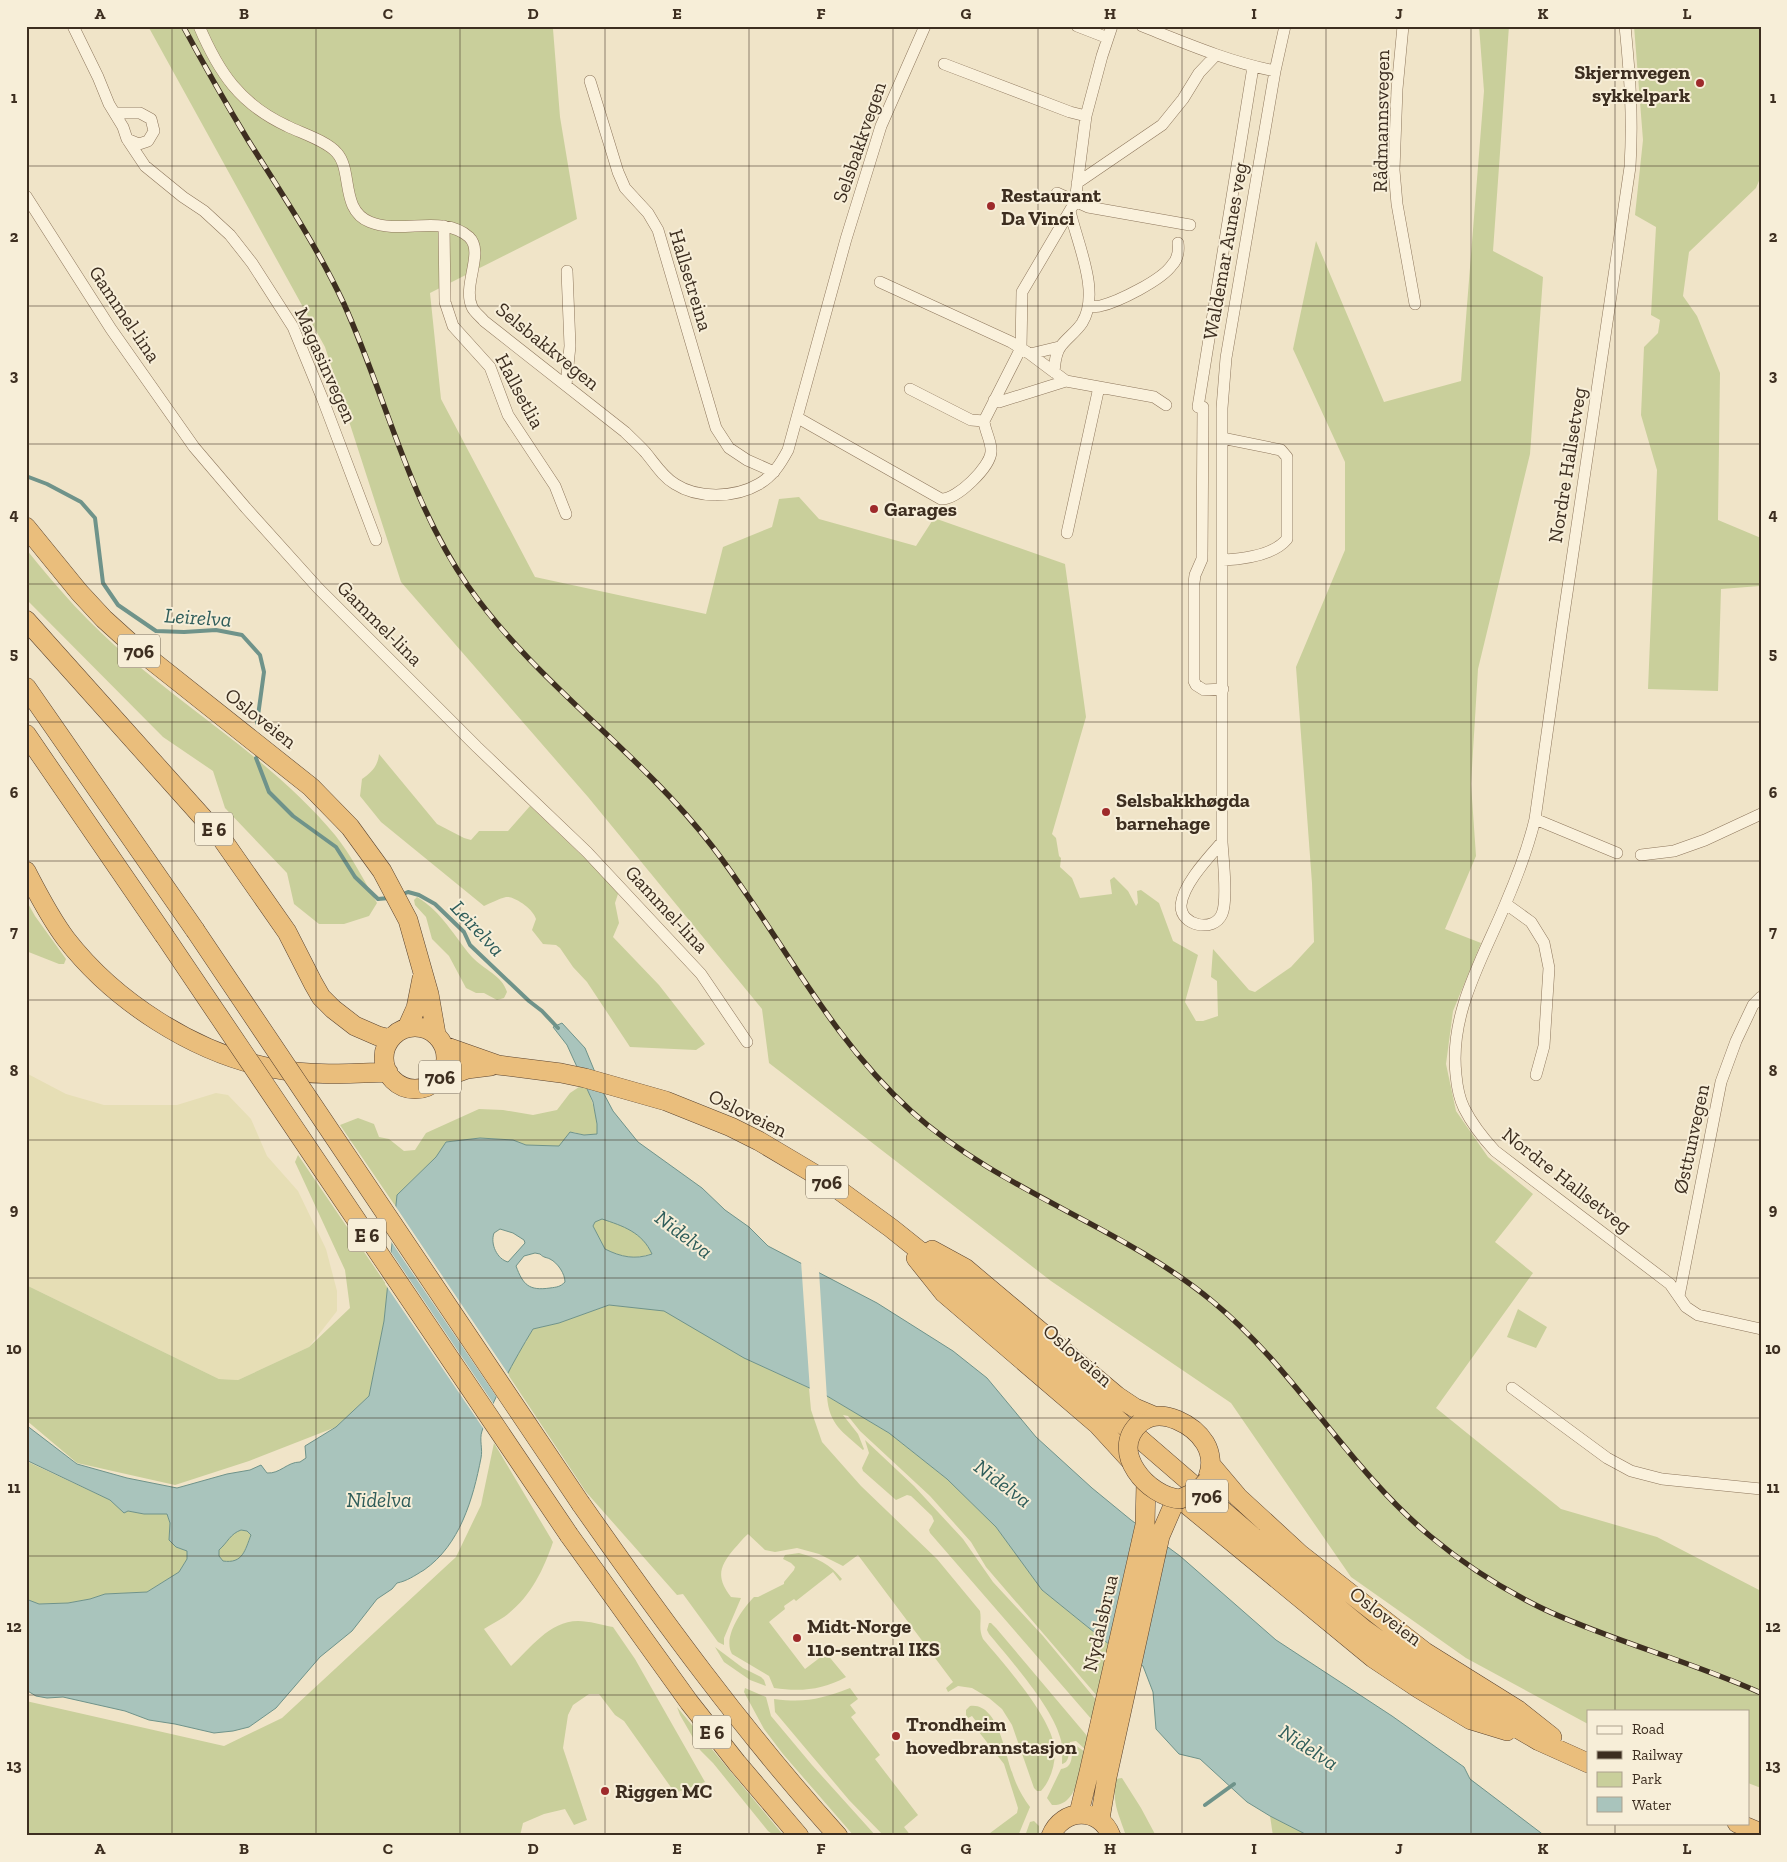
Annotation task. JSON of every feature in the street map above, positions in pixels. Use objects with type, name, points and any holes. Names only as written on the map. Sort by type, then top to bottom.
[{"type":"highway","name":"Osloveien","points":[[26,527],[79,592],[104,619],[136,648],[311,787],[350,827],[382,871],[408,920],[418,951],[440,1040],[498,1065]]},
{"type":"highway","name":"E 6","points":[[26,620],[222,838],[287,932],[313,983],[327,1003],[344,1019],[355,1026],[390,1039]]},
{"type":"highway","name":"E 6","points":[[26,688],[195,930],[581,1504],[709,1680],[768,1755],[838,1836]]},
{"type":"highway","name":"E 6","points":[[26,734],[569,1535],[689,1702],[737,1764],[799,1836]]},
{"type":"highway","points":[[26,870],[38,895],[81,957],[124,997],[155,1021],[189,1040],[227,1055],[270,1068],[317,1074],[388,1072],[384,1059],[387,1045],[390,1039],[401,1030],[408,1028]]},
{"type":"highway","name":"Osloveien","points":[[408,1028],[416,1008],[423,977]]},
{"type":"highway","name":"706","points":[[388,1072],[397,1083],[409,1089],[426,1088],[439,1078],[446,1064],[446,1056],[440,1040],[421,1027],[408,1028]]},
{"type":"highway","name":"Osloveien","points":[[439,1078],[466,1069],[498,1065],[561,1073],[613,1085],[694,1111],[731,1127],[795,1162],[849,1197],[891,1228],[970,1292],[1287,1566],[1365,1630],[1433,1679],[1539,1741],[1584,1761]]},
{"type":"highway","name":"706","points":[[891,1228],[944,1293],[1098,1426],[1130,1460],[1134,1469],[1146,1482],[1160,1492],[1178,1499],[1373,1658],[1418,1688],[1471,1720],[1539,1741]]},
{"type":"highway","name":"706","points":[[891,1228],[965,1268],[1116,1396],[1135,1408],[1147,1420],[1161,1416],[1175,1419],[1193,1431],[1206,1445],[1209,1473],[1198,1491],[1178,1499]]},
{"type":"highway","points":[[1130,1460],[1129,1440],[1132,1434],[1147,1420]]},
{"type":"highway","name":"706","points":[[1209,1473],[1300,1554],[1425,1652],[1518,1710],[1584,1761]]},
{"type":"highway","name":"Nydalsbrua","points":[[1098,1775],[1145,1525],[1146,1482]]},
{"type":"highway","name":"Nydalsbrua","points":[[1098,1775],[1160,1536],[1178,1499]]},
{"type":"highway","name":"706","points":[[1079,1813],[1098,1775]]},
{"type":"highway","name":"706","points":[[1098,1775],[1100,1820]]},
{"type":"highway","points":[[1051,1836],[1059,1822],[1079,1813],[1100,1820],[1105,1824],[1111,1836]]},
{"type":"highway","points":[[1739,1824],[1761,1833]]},
{"type":"street","name":"Magasinvegen","points":[[73,26],[109,104],[123,127],[127,139],[145,166],[183,197],[204,211],[230,235],[252,263],[293,326],[376,540]]},
{"type":"street","name":"Selsbakkvegen","points":[[198,26],[224,76],[247,100],[272,119],[326,144],[336,151],[342,160],[348,195],[357,211],[368,222],[384,226],[444,226],[461,231],[472,239],[476,253],[468,288],[472,307],[484,321],[625,432],[645,451],[662,474],[673,484],[687,491],[702,495],[735,493],[759,484],[774,472],[788,450],[846,239],[881,126],[925,26]]},
{"type":"street","points":[[1077,26],[1108,38]]},
{"type":"street","points":[[798,418],[931,495],[946,500],[962,489],[986,466],[990,458],[991,446],[984,421],[994,400],[1026,351],[1022,292],[1072,206],[1086,116],[1112,26]]},
{"type":"street","points":[[1142,26],[1216,55],[1253,67],[1275,71]]},
{"type":"street","name":"Waldemar Aunes veg","points":[[1222,842],[1201,867],[1183,895],[1182,913],[1190,921],[1198,925],[1209,925],[1217,922],[1222,915],[1225,904],[1222,842],[1222,408],[1226,358],[1275,71],[1285,26]]},
{"type":"street","name":"Rådmannsvegen","points":[[1402,26],[1397,88],[1394,170],[1415,304]]},
{"type":"street","name":"Nordre Hallsetveg","points":[[1625,26],[1632,94],[1630,167],[1535,819],[1528,849],[1461,1008],[1455,1038],[1457,1086],[1463,1107],[1477,1130],[1495,1151],[1670,1284],[1686,1307],[1698,1314],[1761,1329]]},
{"type":"street","points":[[1077,183],[1162,124],[1183,99],[1199,73],[1216,55]]},
{"type":"street","points":[[944,64],[1070,112],[1086,116]]},
{"type":"street","name":"Waldemar Aunes veg","points":[[1223,689],[1204,690],[1196,685],[1194,681],[1194,583],[1195,575],[1202,559],[1201,407],[1253,67]]},
{"type":"street","name":"Hallsetreina","points":[[590,81],[618,172],[625,188],[648,214],[658,230],[716,428],[729,448],[747,460],[774,472]]},
{"type":"street","points":[[115,113],[140,113],[152,119],[154,131],[148,141],[139,144],[127,139]]},
{"type":"street","points":[[1054,372],[1060,347],[1081,324],[1089,306],[1087,276],[1072,206],[1057,193]]},
{"type":"street","name":"Gammel-lina","points":[[26,196],[150,385],[194,447],[239,500],[318,588],[477,747],[587,852],[702,974],[747,1042]]},
{"type":"street","name":"Waldemar Aunes veg","points":[[1072,206],[1190,225]]},
{"type":"street","name":"Hallsetlia","points":[[444,226],[445,302],[453,326],[472,344],[490,367],[511,419],[555,486],[566,514]]},
{"type":"street","points":[[1089,306],[1100,306],[1134,292],[1160,277],[1172,267],[1176,260],[1178,243]]},
{"type":"street","points":[[566,385],[570,346],[567,271]]},
{"type":"street","points":[[880,282],[1026,351],[1066,381],[1154,397],[1166,405]]},
{"type":"street","points":[[1026,351],[1060,347]]},
{"type":"street","points":[[994,400],[999,402],[1066,381]]},
{"type":"street","points":[[1067,533],[1099,387]]},
{"type":"street","points":[[910,389],[971,420],[984,421]]},
{"type":"street","points":[[1222,438],[1281,450],[1287,458],[1287,540],[1280,547],[1243,559],[1223,560]]},
{"type":"street","points":[[1641,855],[1674,851],[1705,840],[1761,814]]},
{"type":"street","points":[[1535,819],[1617,853]]},
{"type":"street","points":[[1506,904],[1531,922],[1544,942],[1549,968],[1544,1046],[1536,1074]]},
{"type":"street","name":"Østtunvegen","points":[[1678,1296],[1721,1082],[1736,1041],[1753,1005],[1761,998]]},
{"type":"street","points":[[1512,1388],[1608,1458],[1631,1471],[1662,1479],[1761,1489]]},
{"type":"shaded area","points":[[26,1073],[66,1094],[104,1105],[177,1105],[216,1093],[228,1095],[251,1119],[267,1156],[298,1191],[326,1249],[337,1291],[337,1311],[309,1347],[238,1380],[219,1379],[26,1285]]},
{"type":"green space","points":[[148,26],[549,26],[553,29],[560,117],[577,219],[430,293],[441,399],[535,577],[706,614],[723,547],[772,527],[779,499],[799,497],[819,519],[916,546],[934,518],[1065,564],[1086,717],[1052,834],[1056,838],[1061,858],[1060,867],[1072,878],[1080,898],[1112,894],[1110,880],[1114,877],[1128,891],[1136,906],[1138,903],[1137,891],[1141,890],[1159,903],[1173,941],[1198,955],[1185,1002],[1196,1021],[1203,1021],[1218,1016],[1217,981],[1211,977],[1213,949],[1249,990],[1255,992],[1291,967],[1314,942],[1312,883],[1296,667],[1345,550],[1345,462],[1293,349],[1316,241],[1384,402],[1461,381],[1484,91],[1479,26],[1509,26],[1493,251],[1543,277],[1530,454],[1478,669],[1471,784],[1476,856],[1445,929],[1481,943],[1453,1011],[1446,1064],[1456,1111],[1488,1157],[1533,1194],[1495,1242],[1533,1273],[1436,1408],[1561,1509],[1657,1537],[1761,1591],[1761,1788],[1750,1784],[1750,1710],[1587,1710],[1587,1723],[1466,1658],[1351,1577],[1231,1403],[1051,1281],[769,1063],[762,1009],[588,797],[401,582],[325,347]]},
{"type":"green space","points":[[1634,26],[1761,26],[1761,176],[1756,188],[1689,252],[1683,296],[1697,316],[1720,373],[1718,520],[1761,538],[1760,586],[1721,589],[1718,691],[1648,689],[1657,470],[1641,415],[1644,347],[1658,333],[1660,320],[1651,315],[1656,227],[1635,215],[1643,140]]},
{"type":"green space","points":[[26,549],[74,606],[114,645],[154,679],[262,763],[312,809],[341,843],[377,903],[369,916],[344,924],[319,924],[294,904],[287,873],[225,808],[213,771],[163,737],[26,599]]},
{"type":"green space","points":[[379,754],[437,824],[464,838],[471,840],[479,831],[508,831],[530,806],[615,887],[618,894],[615,903],[619,923],[613,937],[659,985],[705,1044],[696,1050],[630,1047],[587,982],[573,967],[560,948],[556,945],[543,944],[532,930],[536,919],[535,915],[528,908],[510,897],[484,906],[381,822],[360,796],[362,779],[373,769]]},
{"type":"green space","points":[[417,897],[441,917],[477,962],[501,981],[507,992],[504,998],[497,1000],[484,993],[476,993],[466,988],[449,956],[432,939],[426,917],[415,905],[414,900]]},
{"type":"green space","points":[[26,900],[35,916],[66,959],[64,964],[59,964],[26,951]]},
{"type":"green space","points":[[579,1087],[587,1088],[596,1116],[597,1134],[584,1135],[573,1132],[559,1146],[526,1145],[513,1140],[480,1138],[446,1142],[436,1157],[397,1195],[396,1207],[340,1125],[358,1118],[374,1124],[379,1137],[389,1139],[404,1151],[415,1150],[426,1133],[479,1109],[503,1110],[533,1115],[557,1110],[570,1093]]},
{"type":"green space","points":[[298,1155],[388,1287],[384,1321],[369,1396],[336,1427],[249,1461],[175,1485],[77,1463],[26,1420],[26,1285],[219,1379],[238,1380],[309,1347],[350,1308],[345,1270],[295,1162]]},
{"type":"green space","points":[[601,1218],[637,1234],[653,1253],[629,1257],[605,1249],[593,1226]]},
{"type":"green space","points":[[609,1305],[664,1310],[744,1358],[809,1388],[811,1410],[822,1442],[861,1486],[937,1559],[980,1611],[983,1639],[1024,1689],[1043,1718],[1050,1731],[1055,1756],[1051,1775],[1041,1791],[1037,1791],[1034,1788],[1012,1725],[1002,1709],[989,1698],[972,1688],[958,1686],[948,1692],[946,1688],[953,1682],[858,1555],[843,1566],[819,1554],[797,1548],[775,1552],[765,1550],[748,1534],[729,1555],[721,1572],[723,1584],[731,1597],[741,1598],[724,1638],[724,1645],[718,1642],[683,1594],[677,1595],[586,1492],[507,1373],[533,1329],[559,1323]]},
{"type":"green space","points":[[1518,1309],[1547,1327],[1536,1348],[1507,1337]]},
{"type":"green space","points":[[827,1396],[889,1433],[947,1479],[996,1527],[1042,1590],[1110,1645],[1098,1697],[986,1567],[971,1542],[930,1496],[860,1431],[848,1416],[843,1415],[858,1434],[864,1449],[843,1433],[834,1421],[828,1406]]},
{"type":"green space","points":[[865,1440],[914,1486],[963,1539],[993,1582],[1043,1636],[1097,1701],[1093,1721],[930,1533],[929,1530],[934,1521],[932,1516],[911,1496],[907,1495],[896,1500],[863,1471],[862,1468],[869,1453]]},
{"type":"green space","points":[[494,1443],[553,1542],[545,1563],[528,1593],[513,1610],[484,1629],[511,1666],[541,1637],[568,1622],[591,1622],[613,1627],[635,1659],[705,1782],[675,1793],[624,1721],[615,1715],[599,1694],[589,1694],[573,1705],[568,1715],[563,1748],[587,1820],[574,1825],[565,1809],[544,1814],[523,1823],[520,1836],[26,1836],[26,1701],[224,1746],[282,1718],[456,1557],[481,1505]]},
{"type":"green space","points":[[26,1461],[110,1500],[124,1512],[167,1514],[170,1523],[169,1540],[176,1547],[187,1551],[187,1559],[179,1572],[147,1592],[105,1594],[68,1603],[38,1604],[26,1599]]},
{"type":"green space","points":[[241,1530],[247,1531],[251,1535],[245,1551],[235,1560],[223,1561],[219,1556],[219,1550],[231,1536]]},
{"type":"green space","points":[[799,1553],[823,1562],[842,1579],[840,1581],[833,1572],[796,1601],[794,1599],[784,1606],[785,1609],[769,1622],[805,1669],[826,1653],[846,1677],[829,1685],[811,1689],[774,1688],[769,1676],[732,1654],[730,1639],[735,1623],[754,1597],[758,1597],[784,1584],[794,1570],[795,1567],[791,1563],[783,1559],[785,1555]]},
{"type":"green space","points":[[989,1623],[996,1628],[1088,1737],[1086,1750],[1076,1741],[1070,1742],[1067,1761],[1062,1764],[1062,1743],[1055,1725],[1029,1683],[989,1634],[987,1630]]},
{"type":"green space","points":[[715,1647],[743,1668],[761,1677],[766,1686],[750,1680],[724,1662]]},
{"type":"green space","points":[[745,1688],[766,1697],[771,1716],[876,1836],[854,1836],[783,1754],[764,1729],[744,1692]]},
{"type":"green space","points":[[850,1688],[858,1699],[850,1705],[856,1713],[851,1717],[880,1755],[875,1759],[918,1815],[904,1827],[911,1836],[884,1836],[849,1800],[775,1712],[774,1699],[795,1701],[813,1699]]},
{"type":"green space","points":[[970,1706],[980,1707],[994,1720],[1015,1781],[1030,1807],[1018,1836],[986,1836],[1017,1813],[1018,1808],[1004,1764],[975,1727],[978,1724],[972,1716],[968,1718],[966,1715],[966,1710]]},
{"type":"green space","points":[[677,1707],[784,1836],[775,1836],[768,1831],[713,1763],[700,1750]]},
{"type":"green space","points":[[1074,1744],[1085,1752],[1076,1786],[1067,1800],[1060,1804],[1052,1805],[1047,1798],[1061,1769],[1070,1763]]},
{"type":"green space","points":[[1122,1778],[1156,1836],[1126,1836],[1117,1809],[1115,1796],[1115,1779]]},
{"type":"green space","points":[[1270,1816],[1309,1836],[1273,1836]]},
{"type":"green space","points":[[1034,1821],[1039,1826],[1039,1836],[1025,1836],[1030,1822]]},
{"type":"water","name":"Nidelva","points":[[562,1023],[585,1048],[613,1111],[638,1142],[702,1188],[725,1210],[749,1227],[768,1246],[877,1303],[953,1351],[987,1378],[1036,1437],[1092,1488],[1180,1556],[1276,1640],[1392,1716],[1464,1767],[1470,1779],[1545,1836],[1309,1836],[1270,1816],[1247,1802],[1200,1759],[1179,1754],[1156,1729],[1153,1692],[1143,1666],[1110,1645],[1042,1590],[996,1527],[947,1479],[889,1433],[827,1396],[744,1358],[664,1311],[609,1305],[559,1323],[533,1329],[505,1379],[487,1418],[481,1434],[481,1455],[474,1489],[463,1520],[447,1548],[424,1570],[407,1580],[397,1583],[392,1589],[377,1599],[352,1631],[320,1657],[276,1708],[249,1727],[214,1733],[149,1720],[125,1711],[63,1697],[47,1698],[36,1696],[26,1690],[26,1599],[39,1604],[68,1603],[105,1594],[147,1592],[179,1572],[187,1559],[187,1551],[176,1547],[169,1540],[170,1523],[167,1514],[144,1514],[128,1511],[124,1513],[110,1500],[26,1460],[26,1425],[77,1464],[127,1478],[177,1488],[227,1474],[250,1470],[261,1465],[267,1473],[272,1473],[306,1458],[305,1446],[336,1427],[369,1396],[384,1321],[397,1195],[436,1157],[446,1142],[480,1138],[513,1140],[526,1145],[559,1146],[570,1132],[584,1135],[597,1134],[593,1102],[567,1045],[553,1027]],"holes":[[[602,1219],[631,1231],[643,1240],[652,1254],[628,1257],[605,1249],[593,1226],[595,1222]],[[500,1229],[513,1233],[524,1240],[525,1243],[508,1262],[501,1258],[495,1250],[493,1242],[494,1233]],[[535,1253],[549,1258],[558,1266],[565,1282],[562,1285],[543,1289],[528,1285],[521,1278],[516,1266],[524,1256]],[[241,1530],[247,1531],[251,1535],[245,1551],[235,1560],[223,1561],[219,1556],[219,1550]]]},
{"type":"pier","points":[[394,1204],[509,1375],[498,1399],[390,1240]]},
{"type":"pier","points":[[389,1249],[495,1406],[485,1431],[385,1284]]},
{"type":"pier","points":[[801,1261],[819,1271],[827,1399],[810,1391]]},
{"type":"waterway","name":"Leirelva","points":[[26,476],[47,484],[81,502],[95,518],[103,583],[118,605],[156,631],[216,630],[242,635],[260,655],[264,672],[257,723]]},
{"type":"waterway","name":"Leirelva","points":[[256,758],[269,792],[293,816],[336,847],[355,877],[378,899],[389,898]]},
{"type":"waterway","name":"Leirelva","points":[[401,895],[408,892],[419,895],[435,904],[464,932],[470,945],[558,1028]]},
{"type":"waterway","points":[[1205,1805],[1234,1784]]},
{"type":"railway","points":[[183,26],[231,112],[299,220],[334,283],[359,339],[414,484],[447,553],[468,586],[525,655],[653,779],[712,846],[829,1017],[881,1082],[911,1111],[946,1139],[983,1164],[1139,1251],[1176,1274],[1212,1301],[1242,1328],[1269,1357],[1346,1449],[1400,1509],[1430,1536],[1472,1568],[1518,1596],[1550,1612],[1761,1693]]},
{"type":"place","name":"Skjermvegen sykkelpark","points":[[1700,83]]},
{"type":"place","name":"Restaurant Da Vinci","points":[[991,206]]},
{"type":"place","name":"Garages","points":[[874,509]]},
{"type":"place","name":"Selsbakkhøgda barnehage","points":[[1106,812]]},
{"type":"place","name":"Midt-Norge 110-sentral IKS","points":[[797,1638]]},
{"type":"place","name":"Trondheim hovedbrannstasjon","points":[[896,1736]]},
{"type":"place","name":"Riggen MC","points":[[605,1791]]}]
